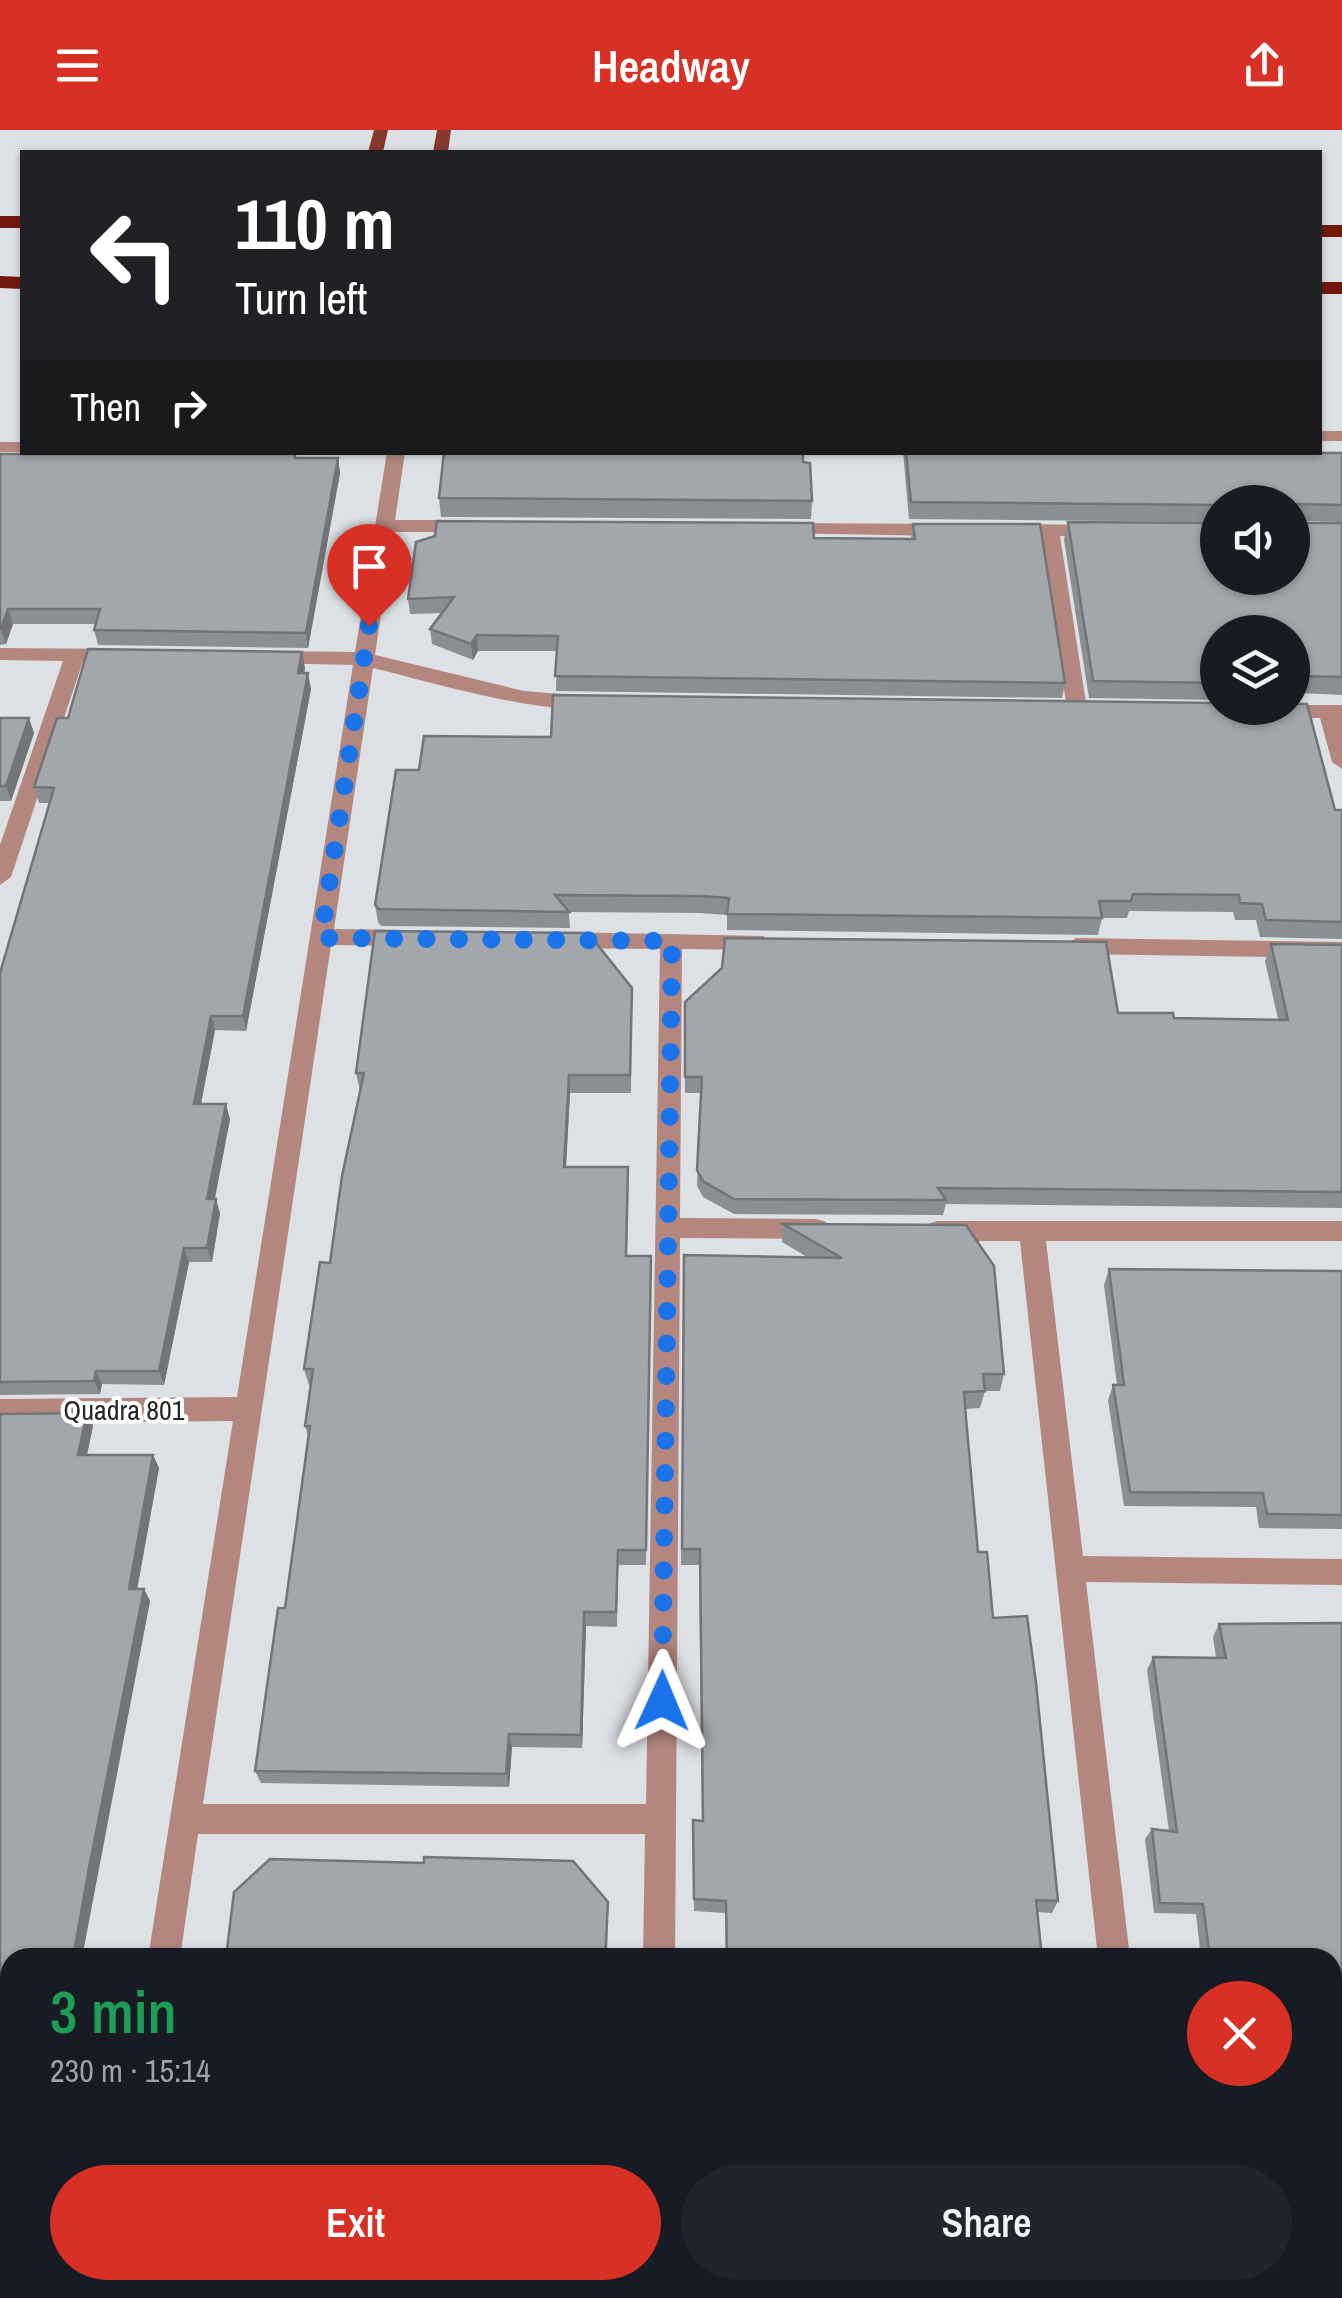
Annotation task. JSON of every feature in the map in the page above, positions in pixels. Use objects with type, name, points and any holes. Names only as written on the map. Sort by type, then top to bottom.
[{"type":"street","points":[[166,1948],[396,455]]},
{"type":"street","points":[[384,526],[482,526]]},
{"type":"street","points":[[756,528],[1124,531]]},
{"type":"street","points":[[1050,531],[1077,709]]},
{"type":"street","points":[[0,654],[133,655]]},
{"type":"street","points":[[1,870],[75,654]]},
{"type":"street","points":[[248,657],[364,659],[524,698],[603,704]]},
{"type":"street","points":[[1310,712],[1335,712],[1342,762]]},
{"type":"street","points":[[321,938],[438,938]]},
{"type":"street","points":[[535,940],[770,942]]},
{"type":"street","points":[[659,1948],[672,941]]},
{"type":"street","points":[[1046,946],[1342,950]]},
{"type":"street","points":[[668,1228],[840,1230]]},
{"type":"street","points":[[917,1230],[1342,1232]]},
{"type":"street","points":[[1032,1232],[1113,1948]]},
{"type":"street","name":"Quadra 801","points":[[0,1411],[248,1410]]},
{"type":"street","points":[[1068,1569],[1342,1572]]},
{"type":"street","points":[[185,1819],[661,1820]]},
{"type":"building","points":[[1342,453],[1342,505],[1310,504],[1310,485],[1200,485],[1200,505],[911,502],[906,455]]},
{"type":"building","points":[[0,454],[338,458],[306,633],[94,630],[100,609],[8,609],[0,629]]},
{"type":"building","points":[[444,455],[803,455],[803,462],[810,463],[812,501],[439,498]]},
{"type":"building","points":[[437,521],[813,523],[814,538],[915,539],[913,524],[1040,524],[1065,683],[555,676],[558,636],[477,635],[471,644],[430,629],[454,597],[408,599],[416,542],[435,536]]},
{"type":"building","points":[[1068,522],[1200,523],[1200,595],[1310,595],[1310,523],[1342,523],[1342,677],[1310,676],[1310,615],[1200,615],[1200,683],[1093,681]]},
{"type":"building","points":[[88,649],[302,652],[298,673],[308,673],[243,1016],[211,1016],[194,1104],[226,1104],[207,1199],[216,1199],[207,1248],[184,1248],[159,1371],[96,1371],[94,1381],[0,1382],[0,973],[54,788],[34,787],[57,718],[68,718]]},
{"type":"building","points":[[553,695],[1200,703],[1200,725],[1310,725],[1310,715],[1335,810],[1342,810],[1342,922],[1266,920],[1262,904],[1240,903],[1239,895],[1133,894],[1131,901],[1099,901],[1102,918],[727,914],[729,898],[700,896],[555,895],[569,912],[379,909],[375,905],[396,770],[419,770],[424,736],[551,737]]},
{"type":"building","points":[[0,718],[29,718],[6,786],[0,786]]},
{"type":"building","points":[[375,931],[588,933],[632,988],[630,1075],[569,1075],[564,1167],[628,1167],[626,1256],[651,1256],[646,1550],[618,1550],[616,1612],[584,1612],[581,1735],[509,1734],[506,1774],[255,1771],[278,1608],[285,1608],[310,1426],[305,1426],[313,1369],[304,1369],[320,1262],[330,1263],[342,1176],[364,1073],[356,1073]]},
{"type":"building","points":[[725,938],[1106,942],[1118,1013],[1288,1020],[1271,944],[1342,945],[1342,1192],[938,1188],[946,1200],[734,1199],[703,1181],[697,1170],[702,1077],[685,1077],[685,1002],[722,968]]},
{"type":"building","points":[[783,1224],[966,1225],[994,1266],[1004,1374],[983,1374],[985,1391],[964,1392],[978,1552],[987,1552],[993,1618],[1027,1616],[1058,1901],[1036,1900],[1041,1948],[727,1948],[726,1901],[694,1899],[693,1820],[703,1821],[700,1549],[682,1549],[684,1255],[842,1258]]},
{"type":"building","points":[[1109,1269],[1342,1271],[1342,1515],[1267,1514],[1263,1493],[1130,1492],[1113,1385],[1124,1385]]},
{"type":"building","points":[[87,1413],[78,1455],[153,1455],[129,1589],[144,1589],[75,1948],[0,1948],[0,1414]]},
{"type":"building","points":[[1342,1623],[1342,1948],[1209,1948],[1203,1904],[1160,1903],[1152,1829],[1177,1832],[1153,1657],[1226,1658],[1219,1624]]},
{"type":"building","points":[[424,1857],[573,1861],[608,1902],[606,1948],[227,1948],[234,1892],[270,1859],[424,1863]]},
{"type":"route","points":[[369,626],[321,938],[672,941],[662,1701]]}]
